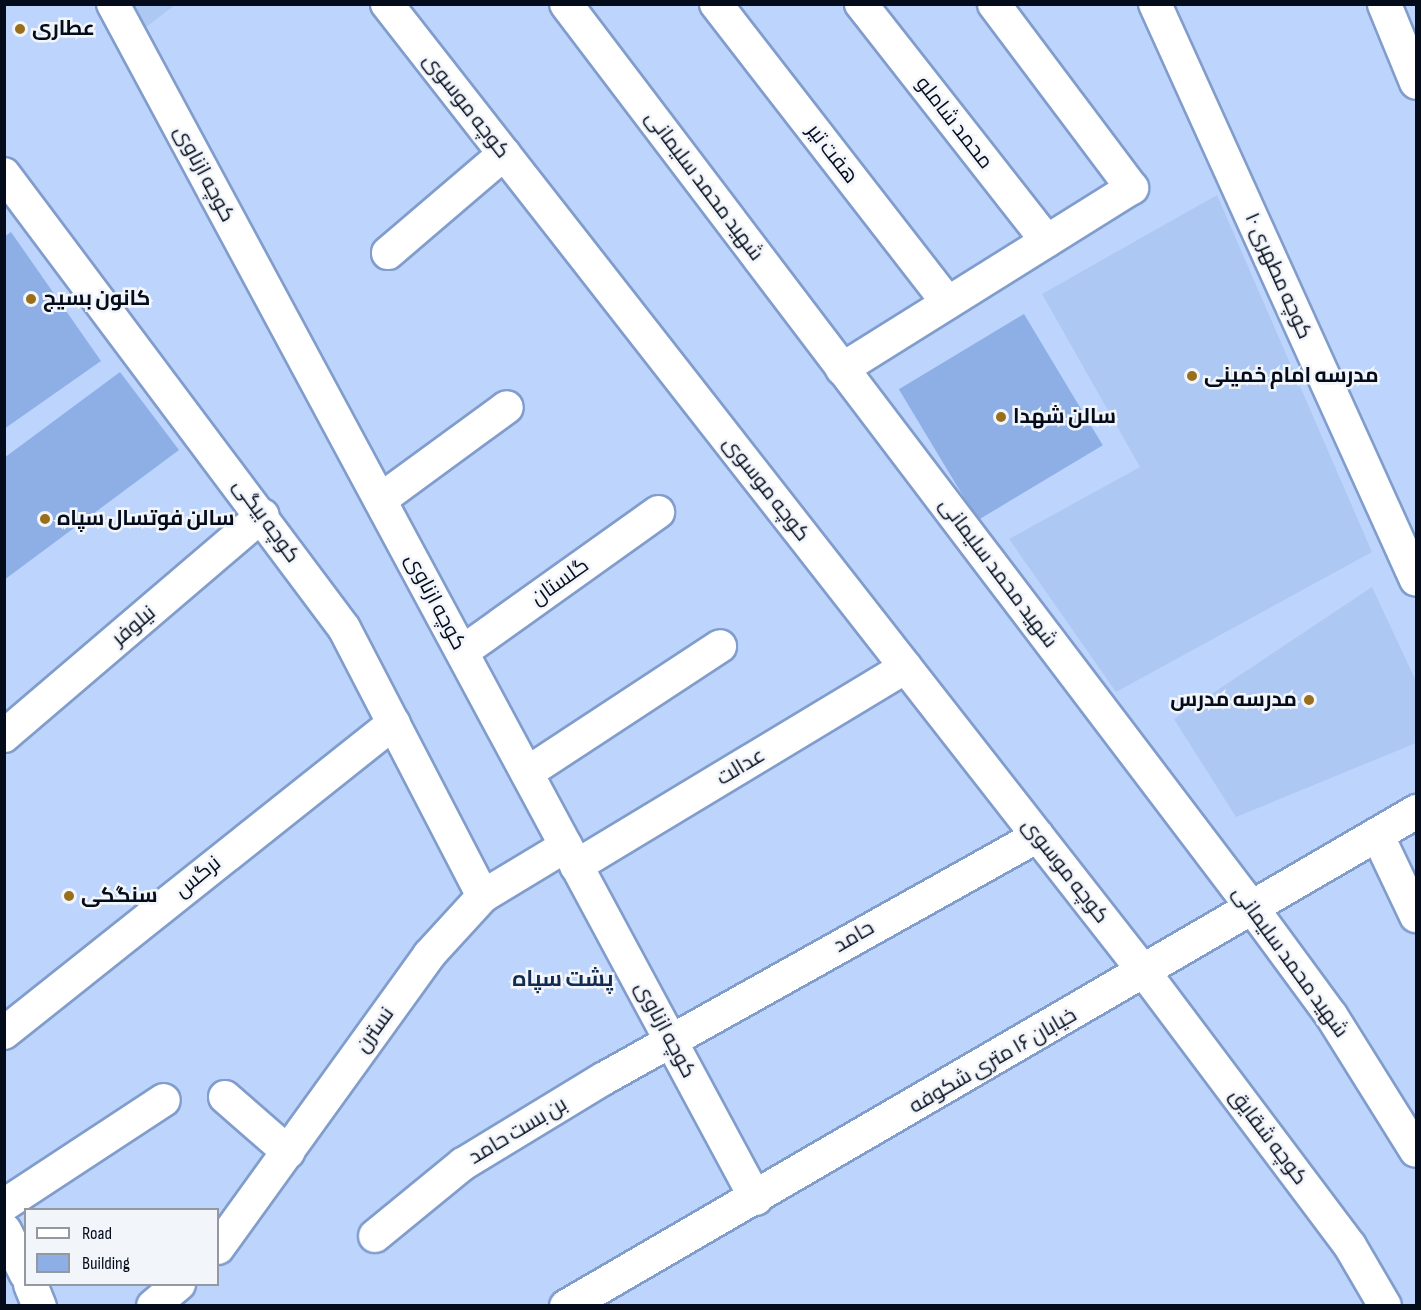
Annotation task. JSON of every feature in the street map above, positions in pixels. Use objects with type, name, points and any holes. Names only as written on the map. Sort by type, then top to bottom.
[{"type":"street","name":"کوچه ازناوی","points":[[113,4],[756,1199]]},
{"type":"street","name":"کوچه موسوی","points":[[387,4],[1145,973]]},
{"type":"street","name":"شهید محمد سلیمانی","points":[[566,4],[1253,909],[1331,1015],[1416,1151]]},
{"type":"street","name":"هفت تیر","points":[[716,4],[948,303]]},
{"type":"street","name":"محمد شاملو","points":[[861,4],[1047,241]]},
{"type":"street","points":[[842,369],[1132,188],[993,4]]},
{"type":"street","name":"کوچه مطهری ۱۰","points":[[1155,4],[1416,580]]},
{"type":"street","points":[[1384,4],[1416,82]]},
{"type":"street","points":[[388,252],[504,154]]},
{"type":"street","name":"کوچه بیگی","points":[[4,174],[263,515],[344,628],[483,896]]},
{"type":"street","points":[[380,500],[507,407]]},
{"type":"street","name":"گلستان","points":[[462,652],[658,512]]},
{"type":"street","name":"نیلوفر","points":[[4,736],[263,515]]},
{"type":"street","points":[[527,773],[720,646]]},
{"type":"street","name":"عدالت","points":[[571,856],[906,668]]},
{"type":"street","name":"نرگس","points":[[4,1033],[394,723]]},
{"type":"street","name":"خیابان ۱۶ متری شکوفه","points":[[566,1305],[756,1199],[1145,973],[1416,811]]},
{"type":"street","points":[[1377,834],[1416,916]]},
{"type":"street","name":"حامد","points":[[671,1041],[1038,836]]},
{"type":"street","name":"نسترن","points":[[219,1247],[429,956],[483,896],[571,856]]},
{"type":"street","name":"کوچه شقایق","points":[[1145,973],[1350,1246],[1385,1305]]},
{"type":"street","name":"بن بست حامد","points":[[375,1236],[463,1164],[671,1041]]},
{"type":"street","points":[[225,1097],[288,1152]]},
{"type":"street","points":[[4,1205],[164,1100]]},
{"type":"street","points":[[4,1230],[24,1270]]},
{"type":"street","points":[[31,1286],[39,1305]]},
{"type":"street","points":[[153,1305],[177,1286]]},
{"type":"shaded area","points":[[132,5],[175,5],[145,28]]},
{"type":"shaded area","name":"مدرسه امام خمینی","points":[[1217,195],[1372,552],[1116,692],[1009,539],[1140,467],[1042,294]]},
{"type":"shaded area","name":"مدرسه مدرس","points":[[1372,587],[1416,681],[1416,743],[1236,817],[1174,719]]},
{"type":"building","name":"کانون بسیج","points":[[11,232],[101,361],[4,429],[4,237]]},
{"type":"building","name":"سالن شهدا","points":[[1024,314],[1103,445],[978,520],[899,389]]},
{"type":"building","name":"سالن فوتسال سپاه","points":[[120,372],[179,450],[4,580],[4,458]]},
{"type":"place","name":"عطاری","points":[[20,29]]},
{"type":"place","name":"کانون بسیج","points":[[31,299]]},
{"type":"place","name":"مدرسه امام خمینی","points":[[1192,376]]},
{"type":"place","name":"سالن شهدا","points":[[1001,417]]},
{"type":"place","name":"سالن فوتسال سپاه","points":[[45,519]]},
{"type":"place","name":"مدرسه مدرس","points":[[1309,700]]},
{"type":"place","name":"سنگکی","points":[[69,896]]},
{"type":"district","name":"پشت سپاه","points":[[563,980]]}]
